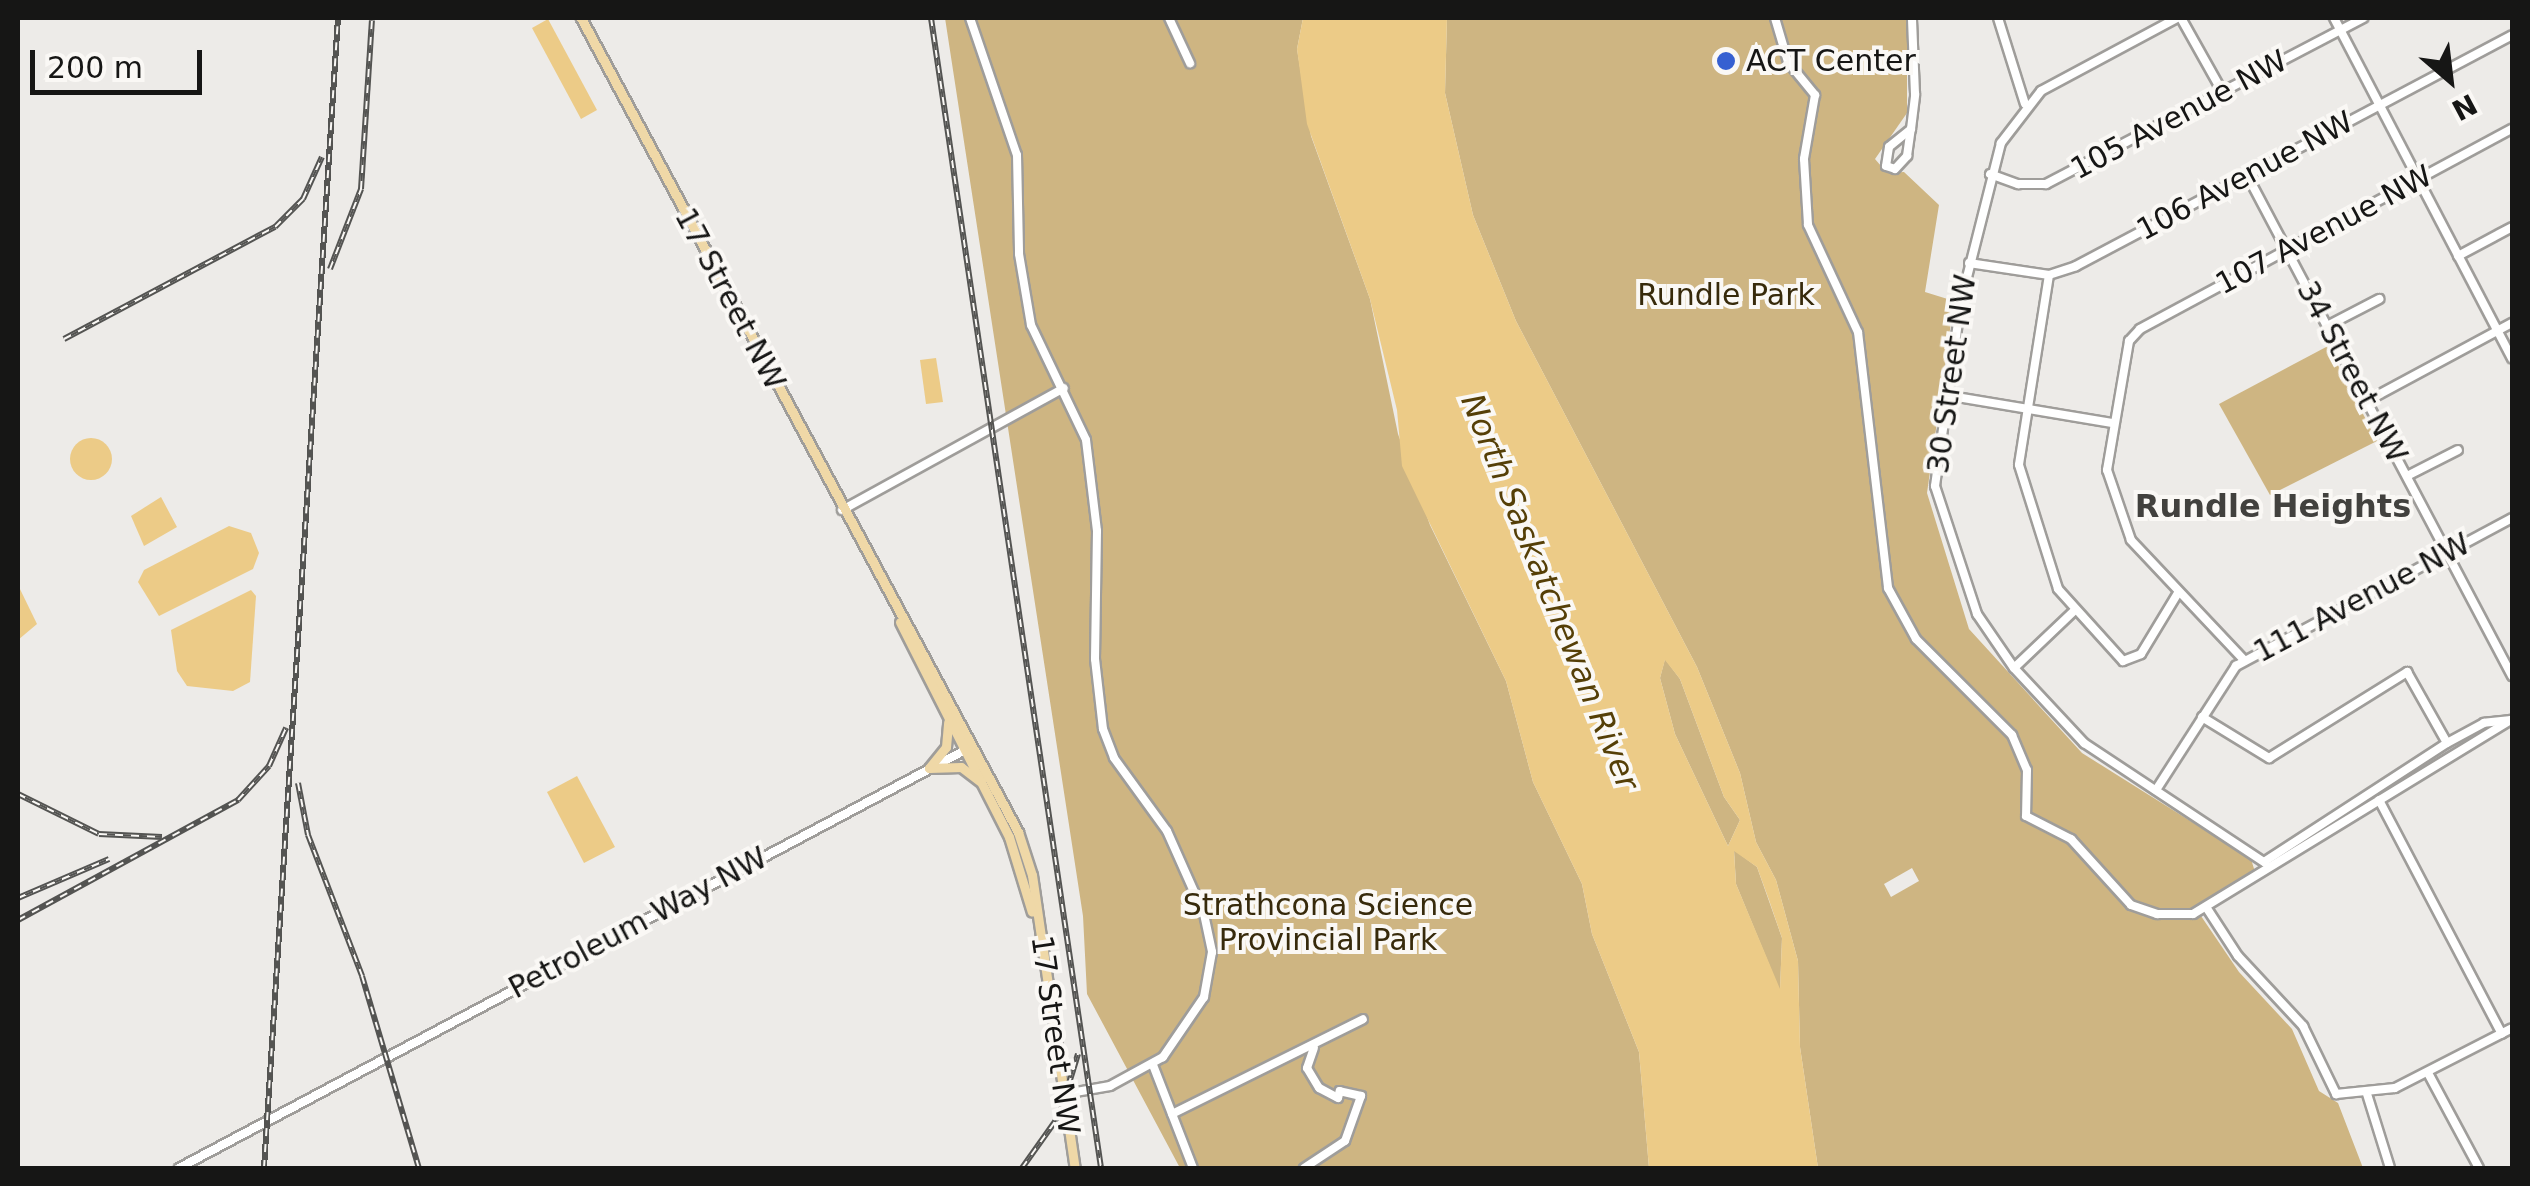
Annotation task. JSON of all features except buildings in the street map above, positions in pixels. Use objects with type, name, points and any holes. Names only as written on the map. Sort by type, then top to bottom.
[{"type":"main road","name":"17 Street NW","points":[[581,18],[1018,832],[1043,953],[1075,1168]]},
{"type":"main road","name":"17 Street NW","points":[[880,580],[947,714],[970,747],[1023,879],[1043,953]]},
{"type":"main road","points":[[929,768],[946,746],[947,714]]},
{"type":"main road","points":[[929,768],[961,767],[986,787]]},
{"type":"street","points":[[970,18],[1017,154],[1019,254],[1031,325],[1086,440],[1094,496],[1103,730],[1114,758],[1167,831],[1210,937],[1204,997],[1173,1047],[1152,1065],[1110,1086],[1064,1094]]},
{"type":"street","points":[[1169,18],[1190,63]]},
{"type":"street","points":[[1775,18],[1788,62],[1815,95],[1804,159],[1808,225],[1858,332],[1883,566],[1916,639],[2012,735],[2028,770],[2026,816],[2070,838],[2130,906],[2166,916],[2208,910],[2378,800],[2450,747]]},
{"type":"street","points":[[1911,130],[1889,146],[1886,166],[1903,165],[1911,130],[1912,18]]},
{"type":"street","points":[[1998,18],[2026,104],[2179,18],[2222,92]]},
{"type":"street","points":[[2334,18],[2512,358]]},
{"type":"street","name":"105 Avenue NW","points":[[1990,174],[2018,184],[2046,184],[2363,18]]},
{"type":"street","name":"106 Avenue NW","points":[[2049,275],[2512,35]]},
{"type":"street","name":"30 Street NW","points":[[2026,104],[1990,174],[1969,263],[1945,395],[1937,496],[1985,631],[2014,668],[2084,743],[2264,862],[2269,872]]},
{"type":"street","name":"107 Avenue NW","points":[[2112,424],[2136,332],[2512,129]]},
{"type":"street","name":"34 Street NW","points":[[2247,175],[2512,676]]},
{"type":"street","points":[[2458,256],[2512,226]]},
{"type":"street","points":[[1969,263],[2049,275],[2019,478],[2058,590],[2118,656],[2130,660],[2140,654],[2178,593]]},
{"type":"street","points":[[2327,326],[2380,299]]},
{"type":"street","points":[[2368,402],[2512,323]]},
{"type":"street","points":[[842,510],[1064,388]]},
{"type":"street","points":[[1945,395],[2112,424],[2107,470],[2131,540],[2244,660]]},
{"type":"street","points":[[2407,476],[2458,450]]},
{"type":"street","name":"111 Avenue NW","points":[[2156,790],[2244,660],[2512,518]]},
{"type":"street","points":[[2014,668],[2074,610]]},
{"type":"street","points":[[2202,717],[2260,758],[2406,672],[2450,747]]},
{"type":"street","points":[[2264,862],[2450,747],[2512,719]]},
{"type":"street","name":"Petroleum Way NW","points":[[179,1168],[970,747]]},
{"type":"street","points":[[2378,800],[2502,1034]]},
{"type":"street","points":[[2208,910],[2238,956],[2303,1026],[2336,1094],[2366,1094],[2428,1073],[2512,1028]]},
{"type":"street","points":[[1172,1114],[1364,1019]]},
{"type":"street","points":[[1304,1168],[1345,1140],[1360,1096],[1330,1096],[1312,1079],[1308,1054],[1330,1037]]},
{"type":"street","points":[[1152,1065],[1193,1168]]},
{"type":"street","points":[[2428,1073],[2479,1168]]},
{"type":"street","points":[[2366,1094],[2390,1168]]},
{"type":"green space","name":"Strathcona Science Provincial Park","points":[[945,18],[1303,18],[1297,49],[1311,136],[1370,299],[1398,434],[1430,525],[1506,681],[1533,782],[1582,884],[1592,934],[1639,1052],[1649,1168],[1180,1168],[1087,994],[1083,916]]},
{"type":"green space","name":"Rundle Park","points":[[1447,18],[1907,18],[1907,113],[1875,159],[1887,173],[1904,172],[1939,205],[1925,292],[1954,301],[1927,493],[1969,629],[2082,753],[2251,859],[2255,872],[2199,908],[2201,916],[2239,972],[2292,1029],[2319,1091],[2338,1103],[2363,1168],[1818,1168],[1800,1047],[1798,961],[1776,880],[1756,842],[1740,773],[1697,667],[1516,321],[1473,215],[1445,93]],"holes":[[[1912,868],[1919,881],[1891,897],[1884,884]]]},
{"type":"green space","points":[[2328,346],[2377,441],[2270,495],[2219,404]]},
{"type":"green space","points":[[1665,659],[1680,679],[1724,797],[1740,820],[1728,846],[1675,734],[1660,678]]},
{"type":"green space","points":[[1734,850],[1757,867],[1782,938],[1780,991],[1736,884]]},
{"type":"water","name":"North Saskatchewan River","points":[[1303,18],[1447,18],[1445,93],[1473,215],[1516,321],[1697,667],[1740,773],[1756,842],[1776,880],[1798,961],[1800,1047],[1818,1168],[1649,1168],[1639,1052],[1592,934],[1582,884],[1533,782],[1506,681],[1402,466],[1397,410],[1370,299],[1307,124],[1297,49]],"holes":[[[1665,660],[1680,679],[1724,797],[1740,820],[1728,846],[1675,734],[1660,678]],[[1734,851],[1757,867],[1782,938],[1780,989],[1736,884]]]},
{"type":"water","points":[[548,19],[597,110],[581,119],[532,28]]},
{"type":"water","points":[[936,358],[943,402],[926,404],[920,360]]},
{"type":"water","points":[[91,438],[106,444],[112,459],[106,474],[91,480],[76,474],[70,459],[76,444]]},
{"type":"water","points":[[161,497],[177,527],[144,546],[131,516]]},
{"type":"water","points":[[229,526],[251,533],[259,553],[253,569],[159,616],[138,582],[144,570]]},
{"type":"water","points":[[18,585],[37,624],[18,640]]},
{"type":"water","points":[[251,590],[256,596],[250,682],[233,691],[187,686],[177,671],[171,630]]},
{"type":"water","points":[[577,776],[615,847],[584,863],[547,792]]},
{"type":"railway","points":[[264,1168],[338,18]]},
{"type":"railway","points":[[931,18],[1101,1168]]},
{"type":"railway","points":[[330,269],[361,189],[372,20]]},
{"type":"railway","points":[[64,339],[275,227],[303,199],[322,157]]},
{"type":"railway","points":[[18,920],[238,800],[269,766],[286,728]]},
{"type":"railway","points":[[298,783],[308,835],[362,976],[419,1168]]},
{"type":"railway","points":[[18,794],[99,834],[162,837]]},
{"type":"railway","points":[[18,898],[109,859]]},
{"type":"railway","points":[[1022,1168],[1059,1116],[1078,1054]]},
{"type":"place","name":"ACT Center","points":[[1726,61]]},
{"type":"district","name":"Rundle Heights","points":[[2273,506]]}]
